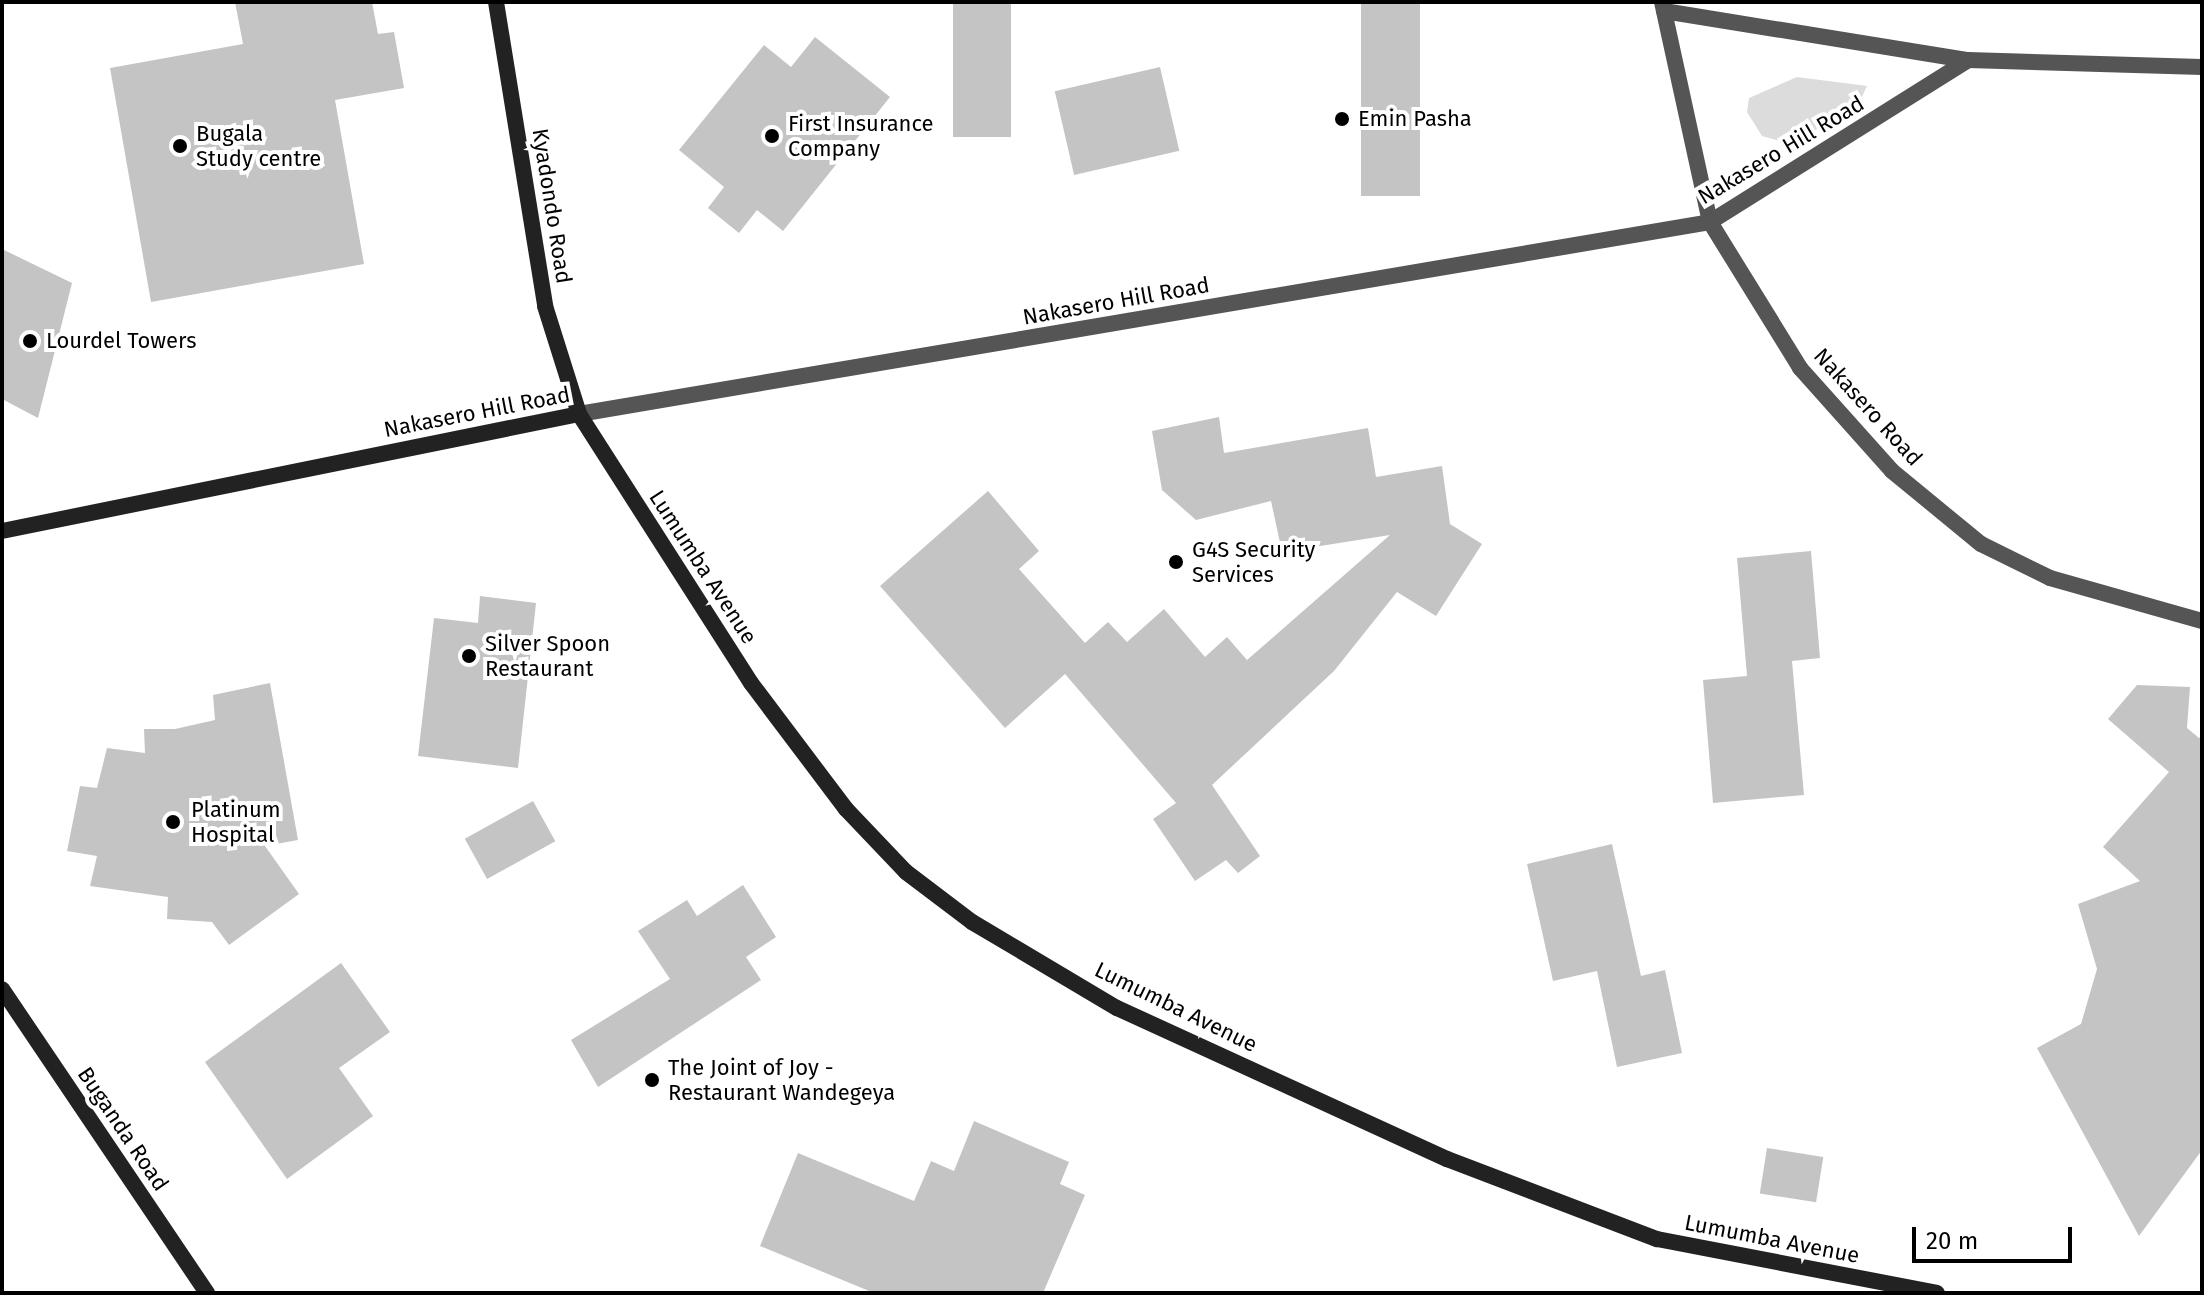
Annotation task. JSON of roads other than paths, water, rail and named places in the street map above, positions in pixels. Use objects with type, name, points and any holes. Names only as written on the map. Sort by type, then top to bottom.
[{"type":"main road","name":"Kyadondo Road","points":[[496,2],[545,306],[579,414]]},
{"type":"main road","name":"Nakasero Hill Road","points":[[2,531],[579,414]]},
{"type":"main road","name":"Lumumba Avenue","points":[[579,414],[751,683],[846,809],[906,872],[972,922],[1117,1008],[1447,1159],[1657,1239],[1937,1293]]},
{"type":"main road","name":"Buganda Road","points":[[2,989],[207,1293]]},
{"type":"street","points":[[1663,7],[1968,60],[2202,67]]},
{"type":"street","name":"Nakasero Road","points":[[1663,7],[1710,222],[1800,368],[1892,471],[1981,544],[2050,578],[2202,621]]},
{"type":"street","name":"Nakasero Hill Road","points":[[579,414],[1710,222],[1968,60]]},
{"type":"place","name":"Emin Pasha","points":[[1342,119]]},
{"type":"place","name":"First Insurance Company","points":[[772,136]]},
{"type":"place","name":"Bugala Study centre","points":[[180,146]]},
{"type":"place","name":"Lourdel Towers","points":[[30,341]]},
{"type":"place","name":"G4S Security Services","points":[[1176,562]]},
{"type":"place","name":"Silver Spoon Restaurant","points":[[469,656]]},
{"type":"place","name":"Platinum Hospital","points":[[173,822]]},
{"type":"place","name":"The Joint of Joy - Restaurant Wandegeya","points":[[652,1080]]}]
